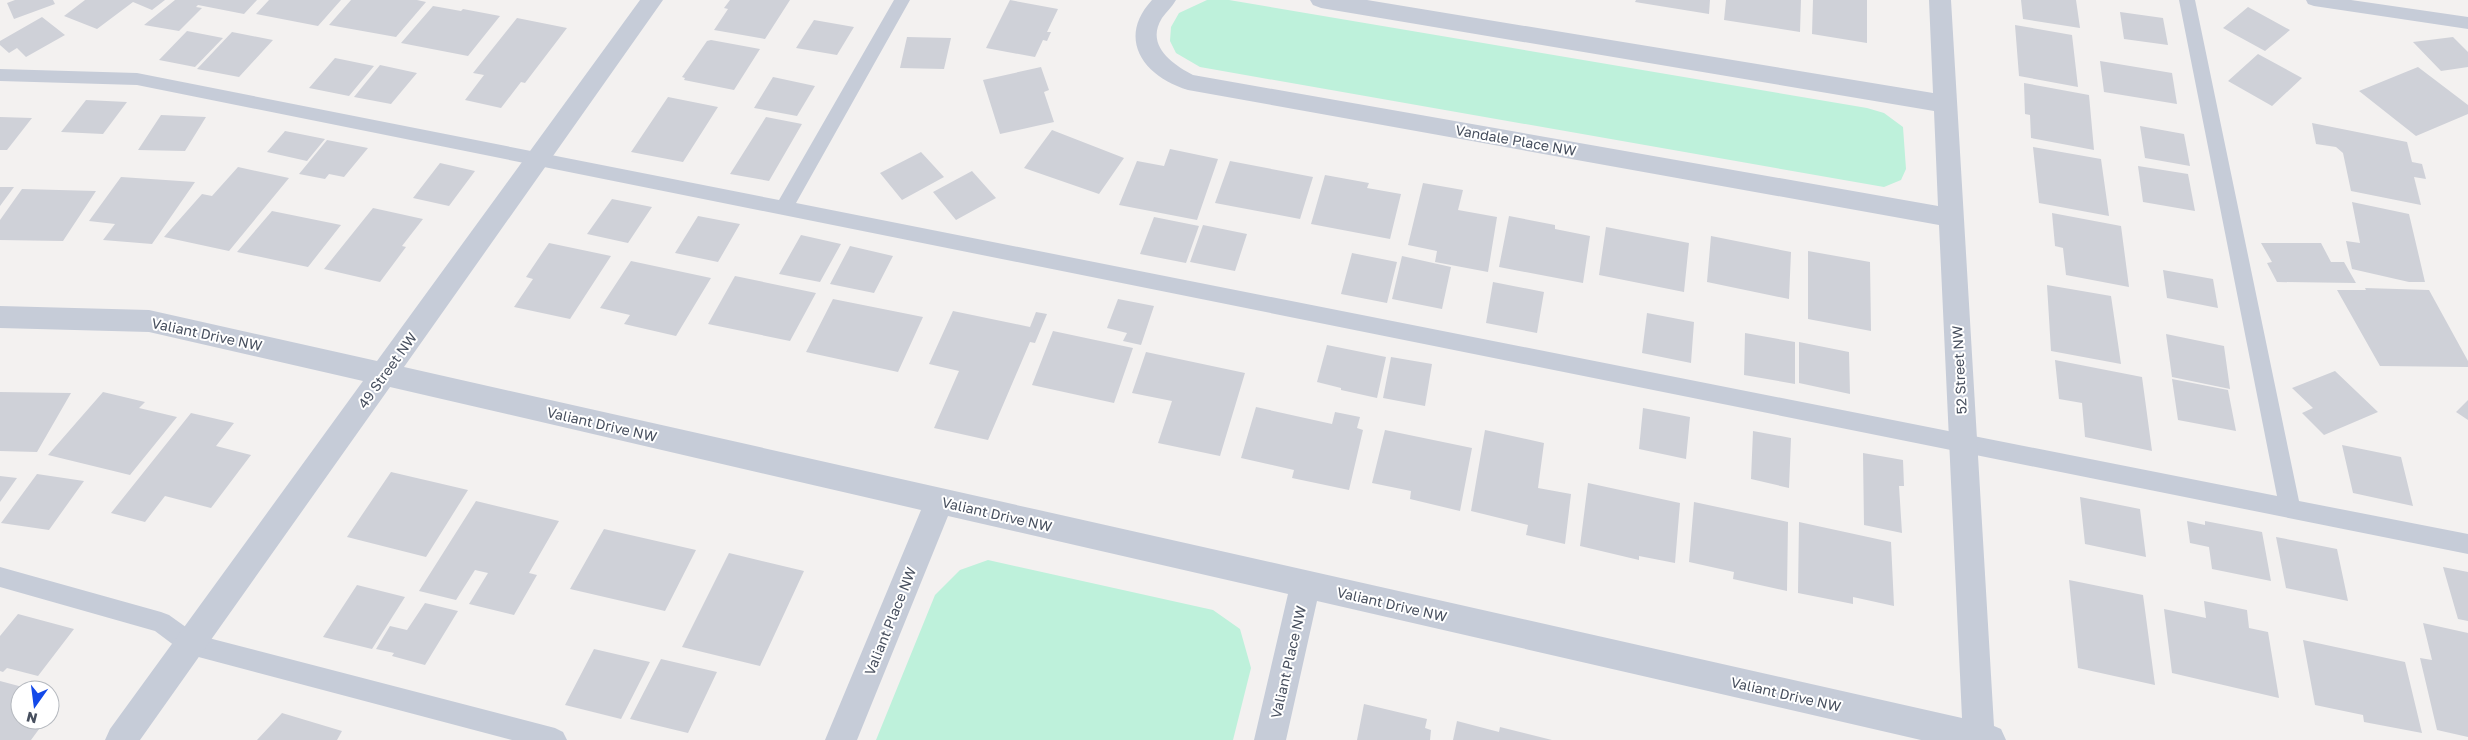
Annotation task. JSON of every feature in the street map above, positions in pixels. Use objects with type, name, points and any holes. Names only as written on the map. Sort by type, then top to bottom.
[{"type":"street","name":"49 Street NW","points":[[122,740],[652,0]]},
{"type":"street","name":"Vandale Place NW","points":[[1165,0],[1148,20],[1145,44],[1151,56],[1160,66],[1188,82],[1952,218]]},
{"type":"street","points":[[1321,0],[1945,104]]},
{"type":"street","name":"52 Street NW","points":[[1940,0],[1962,443],[1983,739]]},
{"type":"street","name":"Valiant Drive NW","points":[[0,317],[149,321],[1983,739]]},
{"type":"street","name":"Valiant Place NW","points":[[841,740],[940,501]]},
{"type":"street","name":"Valiant Place NW","points":[[1270,740],[1306,584]]},
{"type":"lane","points":[[784,208],[902,0]]},
{"type":"lane","points":[[2187,0],[2290,508]]},
{"type":"lane","points":[[2314,0],[2468,23]]},
{"type":"lane","points":[[0,75],[137,79],[2468,544]]},
{"type":"lane","points":[[0,577],[161,622],[191,644],[487,732],[555,740]]},
{"type":"green space","points":[[1207,0],[1229,0],[1867,108],[1884,113],[1903,127],[1906,169],[1901,180],[1884,187],[1200,67],[1176,53],[1170,41],[1171,27],[1179,13]]},
{"type":"green space","points":[[988,560],[1213,610],[1240,629],[1251,668],[1233,740],[876,740],[935,595],[960,570]]},
{"type":"building","points":[[15,0],[53,0],[55,4],[14,19],[7,3]]},
{"type":"building","points":[[85,0],[165,0],[152,10],[133,2],[97,29],[64,16]]},
{"type":"building","points":[[175,0],[257,0],[244,14],[198,5],[196,7],[202,8],[179,31],[144,25]]},
{"type":"building","points":[[269,0],[341,0],[318,26],[256,14]]},
{"type":"building","points":[[351,0],[417,0],[426,2],[396,37],[329,25]]},
{"type":"building","points":[[730,0],[790,0],[765,39],[714,30],[728,9],[724,8]]},
{"type":"building","points":[[1010,0],[1058,9],[1047,32],[1051,32],[1047,41],[1043,40],[1035,57],[986,48]]},
{"type":"building","points":[[1636,0],[1710,0],[1709,14],[1635,2]]},
{"type":"building","points":[[1726,0],[1801,0],[1800,32],[1724,20]]},
{"type":"building","points":[[1813,0],[1867,0],[1867,43],[1812,34]]},
{"type":"building","points":[[2021,0],[2076,0],[2080,28],[2023,19]]},
{"type":"building","points":[[433,6],[500,16],[468,56],[401,43]]},
{"type":"building","points":[[2248,7],[2290,30],[2265,51],[2223,28]]},
{"type":"building","points":[[2120,12],[2163,18],[2168,45],[2124,39]]},
{"type":"building","points":[[42,17],[65,35],[26,57],[17,48],[9,53],[0,45],[0,41]]},
{"type":"building","points":[[517,18],[567,28],[525,83],[521,82],[501,108],[465,100],[484,75],[473,73]]},
{"type":"building","points":[[814,20],[854,27],[837,55],[796,48]]},
{"type":"building","points":[[2015,25],[2072,35],[2078,87],[2019,76]]},
{"type":"building","points":[[187,31],[223,38],[195,67],[159,60]]},
{"type":"building","points":[[232,32],[273,40],[239,77],[197,69]]},
{"type":"building","points":[[907,37],[951,38],[944,69],[900,68]]},
{"type":"building","points":[[2453,37],[2468,52],[2468,67],[2441,71],[2413,42]]},
{"type":"building","points":[[711,40],[760,49],[734,90],[684,80],[685,78],[682,77],[707,41]]},
{"type":"building","points":[[2258,54],[2302,78],[2272,106],[2228,81]]},
{"type":"building","points":[[335,58],[374,66],[349,96],[309,88]]},
{"type":"building","points":[[2100,61],[2172,73],[2177,104],[2104,92]]},
{"type":"building","points":[[380,65],[417,73],[391,104],[354,97]]},
{"type":"building","points":[[1041,67],[1049,90],[1044,92],[1054,122],[1000,134],[983,80]]},
{"type":"building","points":[[2418,67],[2468,105],[2468,114],[2416,136],[2359,91]]},
{"type":"building","points":[[773,77],[815,86],[797,116],[754,108]]},
{"type":"building","points":[[2024,83],[2089,95],[2094,150],[2031,138],[2030,115],[2025,114]]},
{"type":"building","points":[[668,97],[718,107],[683,162],[631,152]]},
{"type":"building","points":[[86,100],[127,102],[103,134],[61,132]]},
{"type":"building","points":[[161,115],[206,117],[185,151],[138,150]]},
{"type":"building","points":[[0,117],[32,118],[7,150],[0,150]]},
{"type":"building","points":[[766,117],[802,124],[769,181],[730,174]]},
{"type":"building","points":[[2312,123],[2407,142],[2412,162],[2422,164],[2426,179],[2414,177],[2421,205],[2351,191],[2343,153],[2336,147],[2316,144]]},
{"type":"building","points":[[2140,126],[2184,134],[2190,166],[2145,158]]},
{"type":"building","points":[[1052,130],[1124,158],[1099,194],[1024,168]]},
{"type":"building","points":[[285,131],[325,139],[307,161],[267,152]]},
{"type":"building","points":[[327,140],[368,148],[344,177],[329,174],[325,179],[299,174]]},
{"type":"building","points":[[2033,147],[2101,159],[2109,216],[2039,203]]},
{"type":"building","points":[[1170,149],[1218,159],[1197,220],[1119,205],[1137,161],[1164,166]]},
{"type":"building","points":[[921,152],[944,177],[902,200],[880,173]]},
{"type":"building","points":[[1230,161],[1313,177],[1300,219],[1215,203]]},
{"type":"building","points":[[440,163],[475,171],[449,206],[413,198]]},
{"type":"building","points":[[2138,166],[2188,174],[2195,211],[2143,202]]},
{"type":"building","points":[[238,167],[289,178],[229,251],[164,237],[202,194],[212,196]]},
{"type":"building","points":[[972,171],[996,198],[956,220],[933,192]]},
{"type":"building","points":[[1325,175],[1369,183],[1367,188],[1401,194],[1390,239],[1311,224]]},
{"type":"building","points":[[121,177],[195,182],[152,244],[103,240],[115,224],[89,221]]},
{"type":"building","points":[[1423,183],[1463,190],[1458,210],[1497,217],[1488,272],[1435,262],[1437,251],[1408,245]]},
{"type":"building","points":[[0,187],[14,187],[0,206]]},
{"type":"building","points":[[22,189],[96,191],[63,241],[0,240],[0,220]]},
{"type":"building","points":[[612,199],[652,207],[628,243],[587,234]]},
{"type":"building","points":[[2352,202],[2409,214],[2425,282],[2409,282],[2352,269],[2346,241],[2360,243]]},
{"type":"building","points":[[373,208],[423,219],[402,246],[406,247],[380,282],[324,269]]},
{"type":"building","points":[[272,211],[341,225],[308,267],[237,252]]},
{"type":"building","points":[[2052,213],[2121,226],[2129,287],[2066,275],[2063,248],[2055,246]]},
{"type":"building","points":[[698,216],[740,224],[718,262],[675,253]]},
{"type":"building","points":[[1509,216],[1555,225],[1555,229],[1590,236],[1583,283],[1499,267]]},
{"type":"building","points":[[1154,217],[1199,226],[1186,263],[1140,254]]},
{"type":"building","points":[[1203,225],[1247,234],[1235,271],[1190,262]]},
{"type":"building","points":[[1606,227],[1689,243],[1684,292],[1599,275]]},
{"type":"building","points":[[801,235],[841,244],[820,282],[779,274]]},
{"type":"building","points":[[1711,236],[1791,252],[1789,299],[1707,282]]},
{"type":"building","points":[[549,243],[611,256],[570,319],[514,307],[533,279],[526,277]]},
{"type":"building","points":[[2261,243],[2321,243],[2331,262],[2344,262],[2356,283],[2277,282],[2267,263],[2272,262]]},
{"type":"building","points":[[850,246],[893,256],[874,293],[830,284]]},
{"type":"building","points":[[1808,251],[1870,262],[1871,331],[1808,319]]},
{"type":"building","points":[[1352,253],[1397,262],[1387,303],[1341,294]]},
{"type":"building","points":[[1402,256],[1451,267],[1442,309],[1392,299]]},
{"type":"building","points":[[631,261],[711,278],[676,336],[624,324],[630,315],[600,308]]},
{"type":"building","points":[[2163,270],[2213,279],[2218,308],[2167,298]]},
{"type":"building","points":[[735,276],[816,293],[790,341],[708,324]]},
{"type":"building","points":[[1493,282],[1544,292],[1537,333],[1486,323]]},
{"type":"building","points":[[2047,285],[2111,296],[2121,364],[2051,351]]},
{"type":"building","points":[[2365,288],[2429,290],[2468,361],[2468,367],[2380,366],[2337,290],[2366,290]]},
{"type":"building","points":[[833,299],[923,317],[898,372],[806,352]]},
{"type":"building","points":[[1118,299],[1154,306],[1141,345],[1123,341],[1127,333],[1107,328]]},
{"type":"building","points":[[953,311],[1030,327],[1036,312],[1047,314],[1035,343],[1030,342],[988,440],[934,428],[959,371],[929,364]]},
{"type":"building","points":[[1647,313],[1694,322],[1691,363],[1642,353]]},
{"type":"building","points":[[1053,331],[1133,348],[1114,403],[1032,385]]},
{"type":"building","points":[[1745,333],[1795,342],[1795,384],[1744,375]]},
{"type":"building","points":[[2166,334],[2224,346],[2230,389],[2172,377]]},
{"type":"building","points":[[1799,342],[1849,352],[1850,394],[1799,383]]},
{"type":"building","points":[[1327,345],[1386,357],[1377,398],[1341,390],[1341,388],[1317,382]]},
{"type":"building","points":[[1146,352],[1245,373],[1220,456],[1158,443],[1172,401],[1132,393]]},
{"type":"building","points":[[1391,357],[1432,364],[1425,406],[1383,398]]},
{"type":"building","points":[[2055,360],[2142,377],[2152,451],[2085,437],[2082,403],[2059,399]]},
{"type":"building","points":[[2335,371],[2378,412],[2324,435],[2302,413],[2313,408],[2292,388]]},
{"type":"building","points":[[2172,379],[2228,390],[2236,431],[2178,420]]},
{"type":"building","points":[[0,392],[71,393],[37,452],[0,451]]},
{"type":"building","points":[[103,392],[145,402],[139,408],[177,417],[130,475],[48,455]]},
{"type":"building","points":[[2468,400],[2468,420],[2456,412]]},
{"type":"building","points":[[1256,407],[1332,424],[1335,412],[1360,417],[1357,428],[1363,430],[1349,490],[1292,478],[1294,470],[1241,458]]},
{"type":"building","points":[[1643,408],[1690,417],[1686,459],[1639,449]]},
{"type":"building","points":[[191,413],[234,423],[216,446],[251,455],[211,508],[165,496],[145,522],[111,513]]},
{"type":"building","points":[[1385,430],[1472,448],[1460,511],[1410,499],[1411,491],[1372,483]]},
{"type":"building","points":[[1485,430],[1544,443],[1538,488],[1571,494],[1565,544],[1526,535],[1528,525],[1471,511]]},
{"type":"building","points":[[1753,431],[1791,438],[1789,488],[1751,479]]},
{"type":"building","points":[[2342,445],[2401,457],[2413,506],[2353,493]]},
{"type":"building","points":[[1863,453],[1903,460],[1904,486],[1899,486],[1902,533],[1864,525]]},
{"type":"building","points":[[391,472],[468,490],[426,557],[347,537]]},
{"type":"building","points":[[37,474],[84,481],[49,530],[1,523]]},
{"type":"building","points":[[0,476],[17,478],[0,502]]},
{"type":"building","points":[[1588,483],[1680,503],[1675,563],[1639,556],[1639,560],[1580,546]]},
{"type":"building","points":[[2080,497],[2140,509],[2146,557],[2085,544]]},
{"type":"building","points":[[476,501],[559,521],[529,573],[537,575],[514,615],[469,604],[488,573],[475,570],[456,600],[419,591]]},
{"type":"building","points":[[1694,502],[1788,522],[1787,591],[1733,579],[1734,572],[1689,562]]},
{"type":"building","points":[[2187,521],[2205,525],[2205,521],[2262,532],[2271,581],[2212,569],[2209,547],[2190,543]]},
{"type":"building","points":[[1799,522],[1891,542],[1894,606],[1853,597],[1853,604],[1798,593]]},
{"type":"building","points":[[604,529],[696,550],[665,611],[570,589]]},
{"type":"building","points":[[2276,537],[2337,549],[2348,601],[2286,588]]},
{"type":"building","points":[[729,553],[804,571],[760,666],[682,647]]},
{"type":"building","points":[[2443,567],[2468,572],[2468,621],[2458,619]]},
{"type":"building","points":[[2069,580],[2143,595],[2155,685],[2078,668]]},
{"type":"building","points":[[357,585],[405,597],[372,649],[323,637]]},
{"type":"building","points":[[2204,601],[2247,610],[2249,628],[2268,632],[2279,698],[2172,673],[2164,609],[2206,618]]},
{"type":"building","points":[[425,603],[458,611],[425,665],[392,656],[394,653],[376,649],[390,626],[407,630]]},
{"type":"building","points":[[18,614],[74,629],[38,676],[7,668],[3,672],[0,671],[0,636]]},
{"type":"building","points":[[2423,623],[2468,633],[2468,737],[2437,730],[2420,658],[2432,660]]},
{"type":"building","points":[[2303,640],[2405,662],[2422,733],[2364,722],[2363,715],[2315,705]]},
{"type":"building","points":[[594,649],[650,662],[621,719],[565,705]]},
{"type":"building","points":[[661,659],[717,672],[688,733],[630,719]]},
{"type":"building","points":[[0,681],[10,684],[10,730],[38,730],[31,740],[0,740]]},
{"type":"building","points":[[1364,704],[1427,719],[1425,728],[1431,730],[1430,740],[1357,740]]},
{"type":"building","points":[[282,713],[342,731],[337,740],[257,740]]},
{"type":"building","points":[[1457,721],[1499,732],[1500,727],[1552,740],[1453,740]]}]
